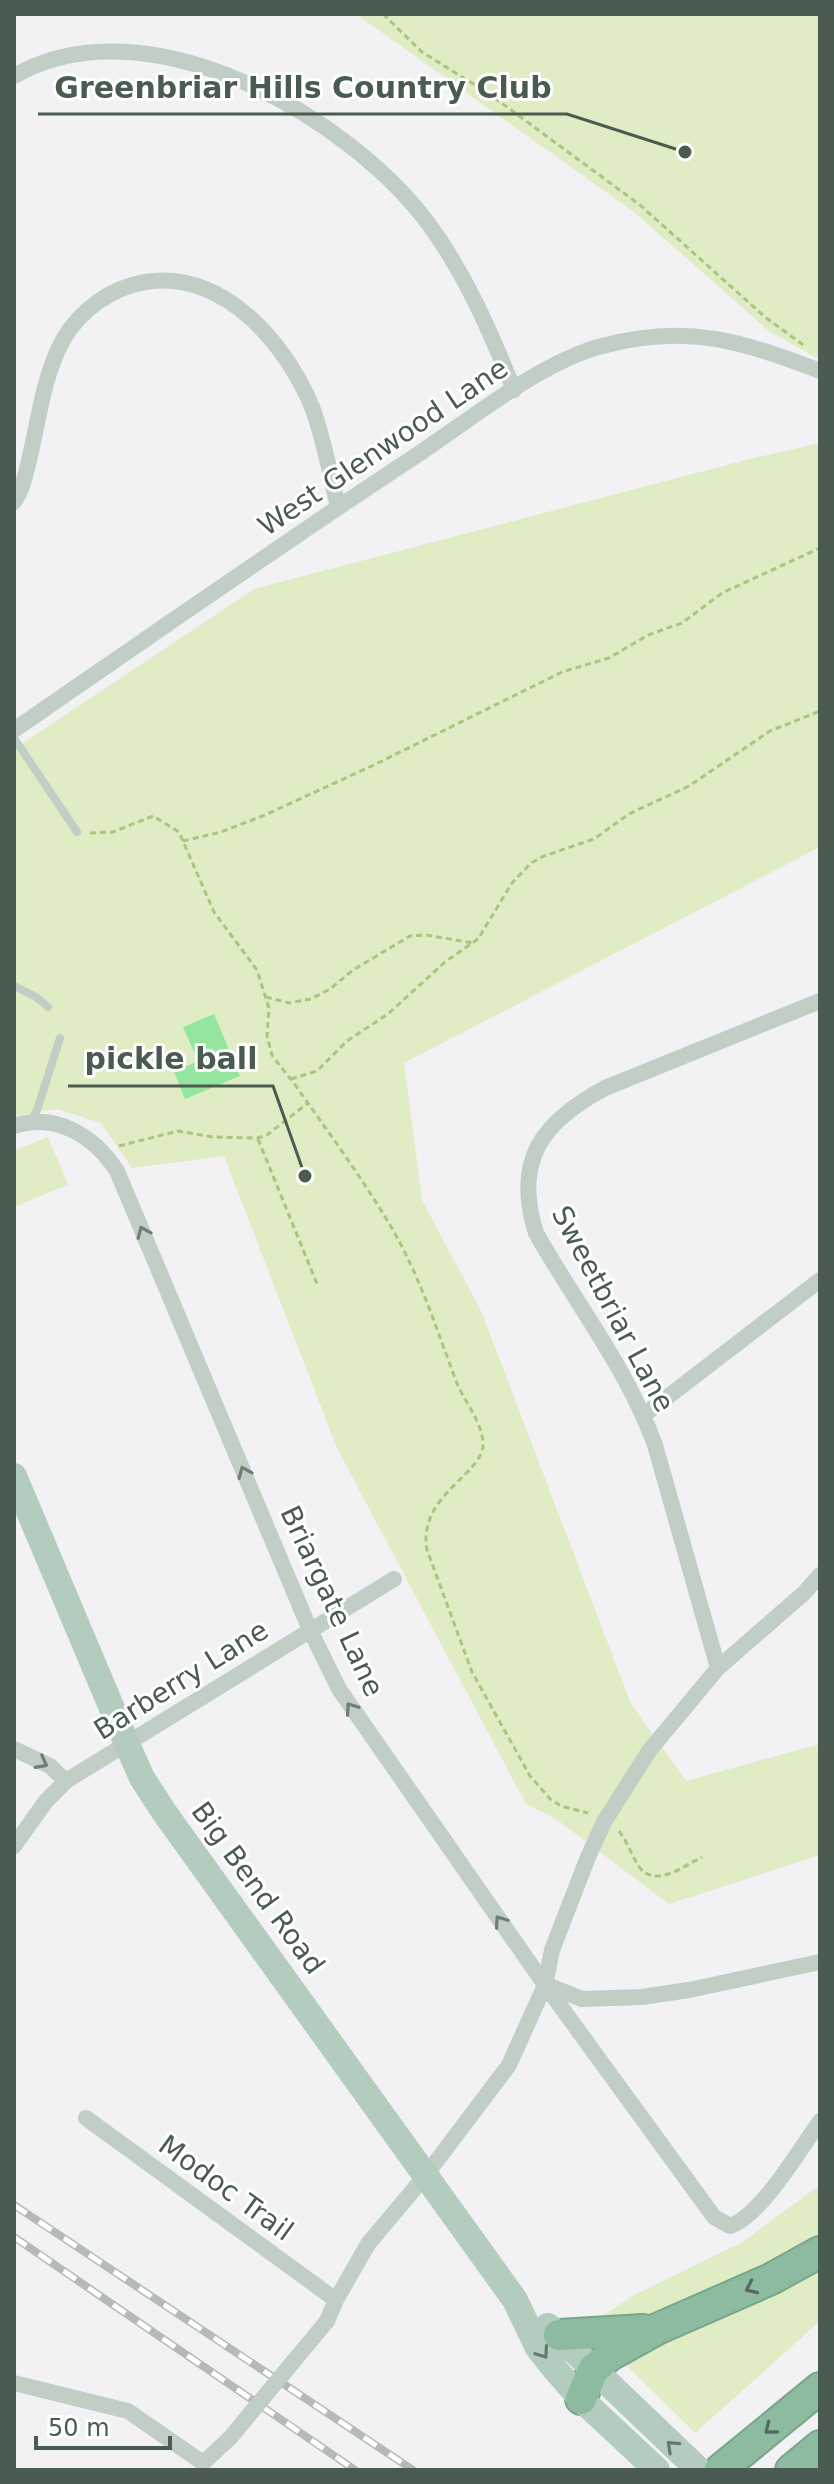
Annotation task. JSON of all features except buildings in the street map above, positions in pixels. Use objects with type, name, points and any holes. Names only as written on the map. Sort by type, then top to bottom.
[{"type":"highway","points":[[581,2399],[593,2370],[610,2355],[657,2329],[771,2279],[820,2252]]},
{"type":"highway","points":[[559,2335],[657,2329]]},
{"type":"highway","points":[[720,2470],[820,2388]]},
{"type":"highway","points":[[791,2470],[820,2446]]},
{"type":"main road","name":"Big Bend Road","points":[[14,1476],[142,1778],[515,2300],[538,2348],[581,2399],[657,2470]]},
{"type":"main road","name":"Big Bend Road","points":[[515,2300],[559,2335],[699,2470]]},
{"type":"street","points":[[14,76],[49,59],[90,51],[135,51],[195,65],[248,83],[299,109],[391,182],[426,221],[456,263],[483,315],[514,390]]},
{"type":"street","points":[[14,502],[25,477],[52,363],[63,339],[93,305],[113,291],[161,280],[187,282],[219,294],[242,310],[289,365],[311,406],[322,437],[338,507]]},
{"type":"street","name":"West Glenwood Lane","points":[[14,730],[514,390],[599,346],[680,335],[722,339],[755,346],[820,371]]},
{"type":"street","name":"Sweetbriar Lane","points":[[718,1668],[644,1415],[618,1366],[536,1233],[528,1188],[539,1143],[563,1113],[605,1088],[820,1001]]},
{"type":"street","name":"Briargate Lane","points":[[14,1126],[31,1121],[56,1122],[73,1130],[106,1154],[117,1171],[310,1630],[339,1689],[545,1985],[714,2217],[730,2226],[755,2210],[820,2121]]},
{"type":"street","points":[[644,1415],[820,1280]]},
{"type":"street","points":[[14,2383],[128,2411],[203,2463],[230,2438],[327,2321],[368,2244],[426,2175],[509,2065],[545,1985],[552,1950],[588,1857],[604,1822],[649,1751],[718,1668],[812,1592],[820,1575]]},
{"type":"street","name":"Barberry Lane","points":[[14,1846],[46,1801],[66,1781],[394,1579]]},
{"type":"street","points":[[14,1749],[50,1766],[66,1781]]},
{"type":"street","points":[[545,1985],[582,1999],[642,1997],[820,1962]]},
{"type":"street","name":"Modoc Trail","points":[[86,2118],[336,2300]]},
{"type":"lane","points":[[14,738],[77,832]]},
{"type":"lane","points":[[14,986],[48,1007]]},
{"type":"lane","points":[[31,1121],[60,1038]]},
{"type":"path","points":[[383,14],[422,52],[488,93],[640,205],[765,317],[811,350]]},
{"type":"path","points":[[183,841],[240,826],[376,764],[562,672],[609,658],[648,635],[682,623],[722,593],[820,548]]},
{"type":"path","points":[[291,1079],[317,1071],[347,1041],[388,1014],[445,962],[474,943],[487,927],[512,883],[531,863],[594,839],[629,814],[689,786],[770,731],[820,711]]},
{"type":"path","points":[[77,832],[113,832],[153,816],[179,832],[214,912],[254,963],[270,1020],[268,1045],[390,1225],[409,1260],[459,1388],[480,1428],[483,1446],[482,1453],[437,1505],[425,1538],[462,1648],[486,1700],[539,1788],[561,1806],[585,1812],[620,1832],[639,1866],[650,1876],[669,1874],[702,1857]]},
{"type":"path","points":[[266,997],[289,1003],[311,999],[410,936],[426,935],[474,943]]},
{"type":"path","points":[[106,1154],[114,1147],[171,1131],[239,1139],[258,1138],[267,1135],[308,1103]]},
{"type":"path","points":[[258,1138],[317,1284]]},
{"type":"shaded area","points":[[356,14],[820,14],[820,360],[769,331],[634,212]]},
{"type":"shaded area","points":[[820,443],[820,847],[404,1063],[422,1200],[482,1313],[631,1704],[686,1781],[820,1744],[820,1855],[669,1904],[556,1819],[526,1804],[337,1448],[224,1156],[132,1168],[101,1123],[57,1109],[14,1116],[14,749],[254,589]]},
{"type":"shaded area","points":[[214,1014],[240,1076],[185,1099],[174,1072],[198,1061],[183,1027]]},
{"type":"shaded area","points":[[48,1137],[68,1185],[14,1207],[14,1151]]},
{"type":"shaded area","points":[[820,2185],[820,2321],[695,2433],[587,2326],[636,2294],[741,2243]]},
{"type":"railway","points":[[14,2205],[413,2470]]},
{"type":"railway","points":[[14,2237],[355,2470]]},
{"type":"place","name":"Greenbriar Hills Country Club","points":[[685,152]]},
{"type":"place","name":"pickle ball","points":[[305,1176]]}]
